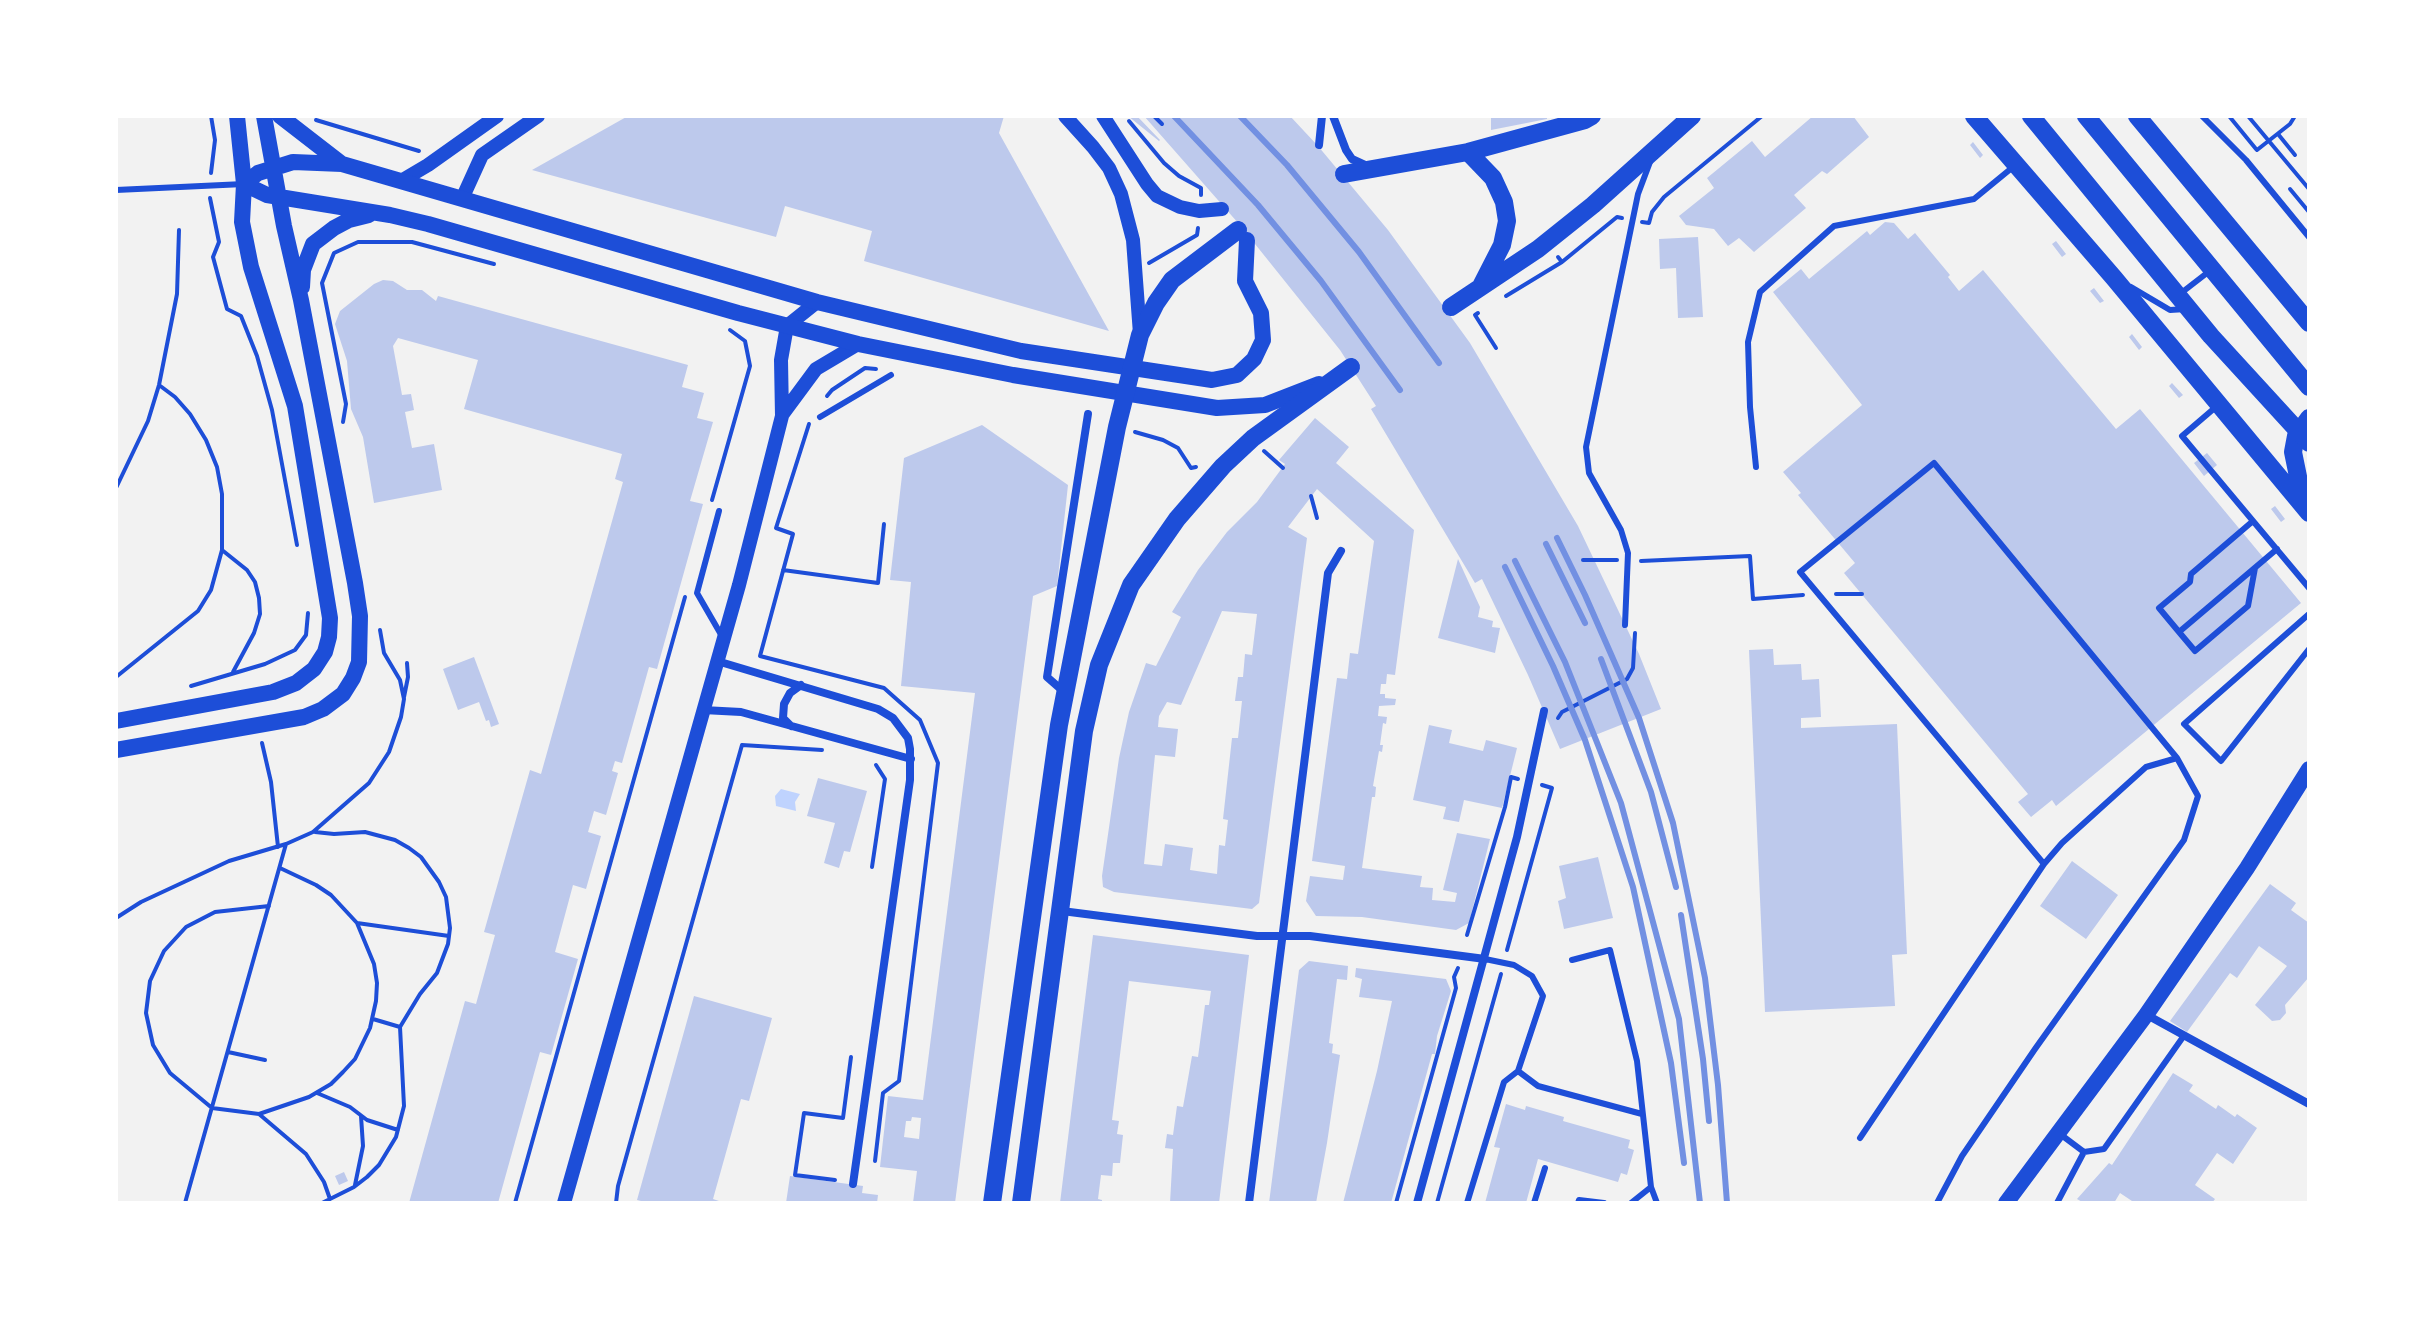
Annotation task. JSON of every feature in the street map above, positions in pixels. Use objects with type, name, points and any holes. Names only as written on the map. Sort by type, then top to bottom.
[{"type":"main road","points":[[116,721],[273,692],[296,683],[314,669],[325,652],[329,637],[330,618],[295,406],[251,267],[242,222],[244,184],[237,116]]},
{"type":"main road","points":[[116,750],[304,717],[323,709],[343,694],[359,662],[360,616],[264,116]]},
{"type":"main road","points":[[280,116],[342,164]]},
{"type":"main road","points":[[1344,174],[1374,166],[1468,152],[1592,116]]},
{"type":"main road","points":[[1451,307],[1548,241],[1692,116]]},
{"type":"main road","points":[[1974,116],[2307,510]]},
{"type":"main road","points":[[2031,116],[2211,336],[2309,443]]},
{"type":"main road","points":[[2086,116],[2309,387]]},
{"type":"main road","points":[[2137,116],[2309,323]]},
{"type":"main road","points":[[1468,152],[1493,178],[1504,202],[1507,221],[1502,245],[1480,287]]},
{"type":"main road","points":[[244,184],[258,173],[274,173],[293,162],[342,164],[817,302],[1021,351],[1195,379],[1227,379],[1237,375],[1254,359],[1263,340],[1261,313],[1245,281],[1243,235],[1172,280],[1140,335],[1117,427],[1065,692],[992,1203]]},
{"type":"main road","points":[[244,184],[279,197],[390,215],[858,344],[1013,375],[1217,408],[1244,408],[1286,398],[1343,372]]},
{"type":"main road","points":[[301,300],[303,270],[313,244],[349,220],[390,215]]},
{"type":"main road","points":[[1021,1203],[1084,731],[1099,665],[1131,585],[1177,519],[1223,466],[1253,438],[1343,372]]},
{"type":"main road","points":[[2307,510],[2293,452],[2296,436],[2309,418]]},
{"type":"main road","points":[[2006,1203],[2146,1015],[2247,868],[2309,769]]},
{"type":"street","points":[[401,181],[497,116]]},
{"type":"street","points":[[462,199],[482,155],[538,116]]},
{"type":"street","points":[[1065,116],[1076,125],[1109,168],[1121,194],[1133,240],[1140,335]]},
{"type":"street","points":[[1103,116],[1157,196],[1180,207],[1199,211],[1222,209]]},
{"type":"street","points":[[1319,145],[1322,116]]},
{"type":"street","points":[[1333,116],[1352,159],[1361,165],[1374,166]]},
{"type":"street","points":[[564,1203],[739,585],[782,416],[781,360],[787,326],[817,302]]},
{"type":"street","points":[[782,416],[816,369],[858,344]]},
{"type":"street","points":[[1065,692],[1047,677],[1088,414]]},
{"type":"street","points":[[1249,1203],[1328,573],[1341,551]]},
{"type":"street","points":[[716,661],[878,709],[893,718],[908,738],[911,759],[853,1184]]},
{"type":"street","points":[[791,726],[783,718],[784,704],[790,693],[801,685]]},
{"type":"street","points":[[703,710],[741,712],[911,759]]},
{"type":"street","points":[[1417,1203],[1517,837],[1544,711]]},
{"type":"street","points":[[1061,911],[1257,936],[1310,936],[1485,959]]},
{"type":"street","points":[[2146,1015],[2309,1104]]},
{"type":"lane","points":[[2202,116],[2246,160],[2309,237]]},
{"type":"lane","points":[[1625,625],[1628,553],[1621,530],[1589,473],[1586,447],[1638,194],[1654,152]]},
{"type":"lane","points":[[1756,467],[1748,342],[1760,292],[1834,226],[1974,199],[2015,165]]},
{"type":"lane","points":[[116,190],[244,184]]},
{"type":"lane","points":[[2185,290],[2207,273]]},
{"type":"lane","points":[[2114,278],[2170,310],[2182,310],[2196,303]]},
{"type":"lane","points":[[816,416],[860,396],[890,372]]},
{"type":"lane","points":[[2219,404],[2182,436],[2309,588]]},
{"type":"lane","points":[[1937,1203],[1962,1156],[2184,840],[2198,796],[2177,758],[1934,463],[1800,572],[2044,864]]},
{"type":"lane","points":[[719,511],[697,593],[723,638]]},
{"type":"lane","points":[[2253,521],[2191,574],[2190,582],[2159,608],[2195,651],[2248,606],[2255,568]]},
{"type":"lane","points":[[2179,632],[2277,549]]},
{"type":"lane","points":[[2309,614],[2184,724],[2221,761],[2309,649]]},
{"type":"lane","points":[[1860,1138],[2044,864],[2062,843],[2146,767],[2177,758]]},
{"type":"lane","points":[[1572,960],[1610,950],[1637,1061],[1651,1187],[1657,1203]]},
{"type":"lane","points":[[1467,1203],[1504,1082],[1518,1071],[1543,996],[1532,976],[1514,965],[1485,959]]},
{"type":"lane","points":[[2057,1132],[2084,1152],[2104,1149],[2183,1037]]},
{"type":"lane","points":[[1518,1071],[1538,1086],[1642,1114]]},
{"type":"lane","points":[[2057,1203],[2084,1152]]},
{"type":"lane","points":[[1534,1203],[1545,1168]]},
{"type":"lane","points":[[1631,1203],[1651,1187]]},
{"type":"lane","points":[[1578,1203],[1579,1200],[1604,1203]]},
{"type":"path","points":[[295,128],[304,116],[439,157]]},
{"type":"path","points":[[1154,116],[1162,124]]},
{"type":"path","points":[[1497,302],[1562,262],[1617,217],[1649,223],[1652,212],[1664,197],[1762,116]]},
{"type":"path","points":[[2248,116],[2309,189]]},
{"type":"path","points":[[2257,150],[2290,124],[2295,116]]},
{"type":"path","points":[[214,133],[239,136]]},
{"type":"path","points":[[2278,134],[2295,155]]},
{"type":"path","points":[[1639,231],[1641,222]]},
{"type":"path","points":[[116,488],[148,421],[159,385],[177,294],[179,230]]},
{"type":"path","points":[[1548,241],[1562,262]]},
{"type":"path","points":[[219,242],[213,257],[227,309],[241,316],[257,356],[272,410],[298,549]]},
{"type":"path","points":[[342,430],[346,404],[322,283],[334,253],[358,242],[412,242],[502,266]]},
{"type":"path","points":[[1484,310],[1475,315],[1496,348]]},
{"type":"path","points":[[711,502],[750,366],[745,341],[725,327]]},
{"type":"path","points":[[825,398],[865,368],[890,372]]},
{"type":"path","points":[[116,677],[198,611],[211,590],[222,550],[222,494],[217,467],[206,440],[190,414],[159,385]]},
{"type":"path","points":[[816,416],[776,528],[793,534],[760,656],[884,688],[920,720],[938,763],[899,1081],[883,1093],[875,1161]]},
{"type":"path","points":[[1117,427],[1163,440],[1178,448],[1191,468],[1199,466]]},
{"type":"path","points":[[1311,496],[1317,518]]},
{"type":"path","points":[[783,570],[878,583],[884,524]]},
{"type":"path","points":[[222,550],[247,570],[255,582],[259,598],[260,614],[254,633],[232,675]]},
{"type":"path","points":[[1639,554],[1639,561]]},
{"type":"path","points":[[1648,561],[1750,556],[1753,599],[1862,594]]},
{"type":"path","points":[[1583,560],[1611,560]]},
{"type":"path","points":[[515,1203],[686,593]]},
{"type":"path","points":[[189,687],[232,675],[295,650],[306,635],[309,618],[307,605]]},
{"type":"path","points":[[1558,719],[1562,712],[1627,679],[1633,668],[1635,631]]},
{"type":"path","points":[[116,918],[141,902],[229,861],[278,847],[313,832],[326,817],[356,796],[380,768],[396,735],[408,677],[407,663]]},
{"type":"path","points":[[400,680],[404,699]]},
{"type":"path","points":[[262,741],[271,782],[278,847]]},
{"type":"path","points":[[616,1203],[615,1195],[742,745],[827,751]]},
{"type":"path","points":[[865,761],[877,765],[885,779],[872,867]]},
{"type":"path","points":[[1539,794],[1545,773]]},
{"type":"path","points":[[1430,1203],[1533,830]]},
{"type":"path","points":[[313,832],[365,832],[395,840],[409,848],[421,857],[439,882],[449,912],[449,936],[444,959],[400,1027],[404,1106],[398,1130],[379,1165],[354,1187],[322,1203]]},
{"type":"path","points":[[185,1203],[286,844]]},
{"type":"path","points":[[269,906],[215,912],[186,927],[164,951],[150,981],[146,1013],[153,1045],[170,1073],[212,1108],[259,1114],[316,1093],[331,1084],[355,1059],[373,1019],[376,1001],[374,964],[357,923],[331,895],[280,868]]},
{"type":"path","points":[[357,923],[449,936]]},
{"type":"path","points":[[1396,1203],[1456,988],[1454,977],[1464,943],[1462,939]]},
{"type":"path","points":[[373,1019],[400,1027]]},
{"type":"path","points":[[228,1052],[265,1060]]},
{"type":"path","points":[[835,1180],[795,1175],[804,1113],[843,1118],[851,1057]]},
{"type":"path","points":[[316,1093],[350,1107],[361,1116],[398,1130]]},
{"type":"path","points":[[259,1114],[306,1154],[324,1182],[330,1199]]},
{"type":"path","points":[[354,1187],[363,1146],[361,1116]]},
{"type":"path","points":[[615,1195],[623,1203]]},
{"type":"water","points":[[781,789],[800,794],[795,802],[796,811],[776,806],[775,796]]},
{"type":"building","points":[[628,116],[1004,116],[999,133],[1109,331],[864,261],[872,231],[785,206],[776,237],[532,170]]},
{"type":"building","points":[[1128,116],[1137,116],[1160,140],[1159,141]]},
{"type":"building","points":[[1144,116],[1290,116],[1318,146],[1388,230],[1470,343],[1578,526],[1639,654],[1661,709],[1560,749],[1482,579],[1475,583],[1371,409],[1376,406],[1340,350],[1239,224]]},
{"type":"building","points":[[1491,116],[1547,116],[1547,119],[1491,130]]},
{"type":"building","points":[[1813,116],[1853,116],[1869,137],[1827,174],[1822,171],[1794,195],[1806,208],[1754,252],[1739,238],[1728,246],[1714,229],[1686,225],[1679,216],[1714,188],[1707,178],[1752,141],[1765,157]]},
{"type":"building","points":[[1973,142],[1983,155],[1980,158],[1970,145]]},
{"type":"building","points":[[1885,222],[1894,223],[1908,239],[1915,233],[1950,275],[1948,277],[1959,291],[1983,270],[2116,429],[2140,409],[2301,603],[2056,806],[2052,800],[2031,817],[2018,802],[2028,794],[1844,573],[1855,563],[1798,495],[1801,493],[1783,472],[1862,405],[1773,292],[1801,269],[1809,279],[1867,231],[1870,235]]},
{"type":"building","points":[[1698,237],[1703,317],[1678,318],[1676,268],[1660,269],[1659,239]]},
{"type":"building","points":[[2056,241],[2066,254],[2062,257],[2052,244]]},
{"type":"building","points":[[383,280],[393,281],[407,290],[422,290],[436,301],[438,296],[688,365],[682,387],[704,393],[697,418],[713,422],[690,501],[703,504],[657,669],[649,667],[622,763],[615,761],[612,771],[618,773],[606,815],[594,811],[588,832],[601,836],[586,889],[573,885],[555,952],[578,959],[551,1055],[540,1052],[498,1203],[409,1203],[465,1001],[476,1004],[495,935],[484,932],[530,770],[541,774],[623,482],[615,479],[622,454],[464,409],[478,360],[398,338],[393,346],[402,395],[411,394],[414,410],[405,412],[412,448],[434,444],[442,490],[374,503],[363,437],[351,409],[347,361],[335,324],[340,311]]},
{"type":"building","points":[[2094,288],[2104,301],[2100,303],[2090,291]]},
{"type":"building","points":[[2132,334],[2142,347],[2139,350],[2129,337]]},
{"type":"building","points":[[2172,383],[2183,395],[2179,398],[2169,386]]},
{"type":"building","points":[[1315,418],[1349,447],[1336,463],[1414,530],[1395,675],[1387,674],[1386,684],[1381,684],[1380,694],[1396,699],[1395,705],[1379,706],[1378,716],[1387,717],[1386,724],[1383,723],[1382,752],[1379,751],[1373,786],[1376,787],[1375,797],[1372,797],[1362,868],[1422,876],[1420,887],[1433,888],[1432,900],[1455,902],[1457,893],[1443,890],[1457,833],[1490,839],[1469,923],[1456,930],[1362,917],[1316,916],[1306,901],[1310,876],[1343,880],[1345,866],[1312,861],[1337,678],[1347,679],[1350,653],[1358,654],[1374,541],[1317,489],[1288,527],[1307,538],[1259,903],[1252,909],[1114,892],[1103,887],[1119,758],[1129,712],[1146,663],[1156,666],[1181,617],[1172,612],[1227,532],[1257,502],[1285,464],[1279,460]],"holes":[[[1222,611],[1257,614],[1252,655],[1245,654],[1243,677],[1238,677],[1235,701],[1242,701],[1238,738],[1232,738],[1223,819],[1228,820],[1225,846],[1219,845],[1217,874],[1190,870],[1193,848],[1165,844],[1162,866],[1144,864],[1155,755],[1175,757],[1178,729],[1158,727],[1159,716],[1167,702],[1181,705]]]},
{"type":"building","points":[[982,425],[1068,485],[1057,586],[1033,596],[955,1203],[913,1203],[917,1171],[880,1167],[888,1096],[923,1100],[975,693],[901,686],[911,582],[890,580],[904,458]],"holes":[[[912,1117],[921,1118],[919,1139],[904,1137],[906,1121],[911,1121]]]},
{"type":"building","points":[[2207,453],[2217,465],[2204,476],[2194,463]]},
{"type":"building","points":[[2275,506],[2285,519],[2281,522],[2271,509]]},
{"type":"building","points":[[1458,559],[1480,607],[1478,617],[1493,621],[1492,627],[1500,628],[1495,653],[1438,638]]},
{"type":"building","points":[[1773,649],[1774,665],[1801,664],[1802,680],[1819,679],[1821,717],[1801,718],[1801,728],[1897,724],[1907,954],[1892,955],[1895,1006],[1765,1012],[1749,650]]},
{"type":"building","points":[[474,657],[499,724],[491,727],[479,702],[458,710],[443,669]]},
{"type":"building","points":[[1429,725],[1452,730],[1449,743],[1483,751],[1486,740],[1517,748],[1502,808],[1464,800],[1459,822],[1443,819],[1446,807],[1413,800]]},
{"type":"building","points":[[818,778],[867,791],[850,852],[844,851],[839,868],[824,863],[835,823],[807,816]]},
{"type":"building","points":[[1598,857],[1613,918],[1564,929],[1558,901],[1566,898],[1559,866]]},
{"type":"building","points":[[2072,861],[2118,895],[2086,939],[2040,906]]},
{"type":"building","points":[[2270,884],[2296,903],[2291,910],[2309,923],[2309,977],[2285,1005],[2286,1013],[2280,1020],[2272,1021],[2255,1005],[2287,966],[2259,946],[2237,978],[2230,973],[2187,1032],[2170,1021]]},
{"type":"building","points":[[1093,935],[1249,955],[1219,1203],[1170,1203],[1173,1149],[1165,1148],[1167,1134],[1173,1135],[1177,1106],[1183,1107],[1192,1056],[1198,1057],[1205,1005],[1209,1005],[1211,991],[1129,981],[1112,1120],[1119,1121],[1117,1134],[1123,1135],[1120,1163],[1113,1163],[1112,1176],[1101,1175],[1098,1199],[1102,1203],[1060,1203]]},
{"type":"building","points":[[1309,961],[1348,966],[1347,980],[1337,979],[1329,1043],[1333,1044],[1332,1053],[1340,1055],[1327,1143],[1316,1203],[1269,1203],[1299,970]]},
{"type":"building","points":[[1356,968],[1446,979],[1451,991],[1391,1203],[1343,1203],[1392,1001],[1359,997],[1362,979],[1355,977]]},
{"type":"building","points":[[694,996],[772,1018],[749,1101],[741,1099],[713,1199],[719,1203],[649,1203],[637,1200]]},
{"type":"building","points":[[2173,1073],[2193,1085],[2189,1091],[2216,1109],[2218,1105],[2257,1128],[2233,1164],[2217,1153],[2195,1185],[2215,1199],[2212,1203],[2135,1203],[2120,1193],[2114,1203],[2084,1203],[2077,1199],[2109,1163],[2112,1165]]},
{"type":"building","points":[[1506,1104],[1525,1110],[1526,1106],[1564,1117],[1563,1121],[1630,1140],[1628,1148],[1634,1150],[1627,1175],[1621,1173],[1618,1182],[1538,1159],[1526,1203],[1485,1203],[1500,1148],[1494,1147]]},
{"type":"building","points":[[344,1172],[348,1181],[339,1185],[335,1176]]},
{"type":"building","points":[[790,1176],[863,1186],[862,1193],[878,1195],[877,1203],[786,1203]]},
{"type":"railway","points":[[1174,116],[1258,205],[1321,281],[1400,390]]},
{"type":"railway","points":[[1240,116],[1287,165],[1359,252],[1439,363]]},
{"type":"railway","points":[[1557,538],[1639,718],[1673,823],[1705,978],[1718,1085],[1727,1203]]},
{"type":"railway","points":[[1546,544],[1585,623]]},
{"type":"railway","points":[[1515,561],[1565,662],[1621,803],[1679,1019],[1700,1203]]},
{"type":"railway","points":[[1505,567],[1585,740],[1633,887],[1671,1063],[1684,1163]]},
{"type":"railway","points":[[1601,659],[1651,792],[1676,887]]},
{"type":"railway","points":[[1681,915],[1703,1059],[1709,1121]]}]
